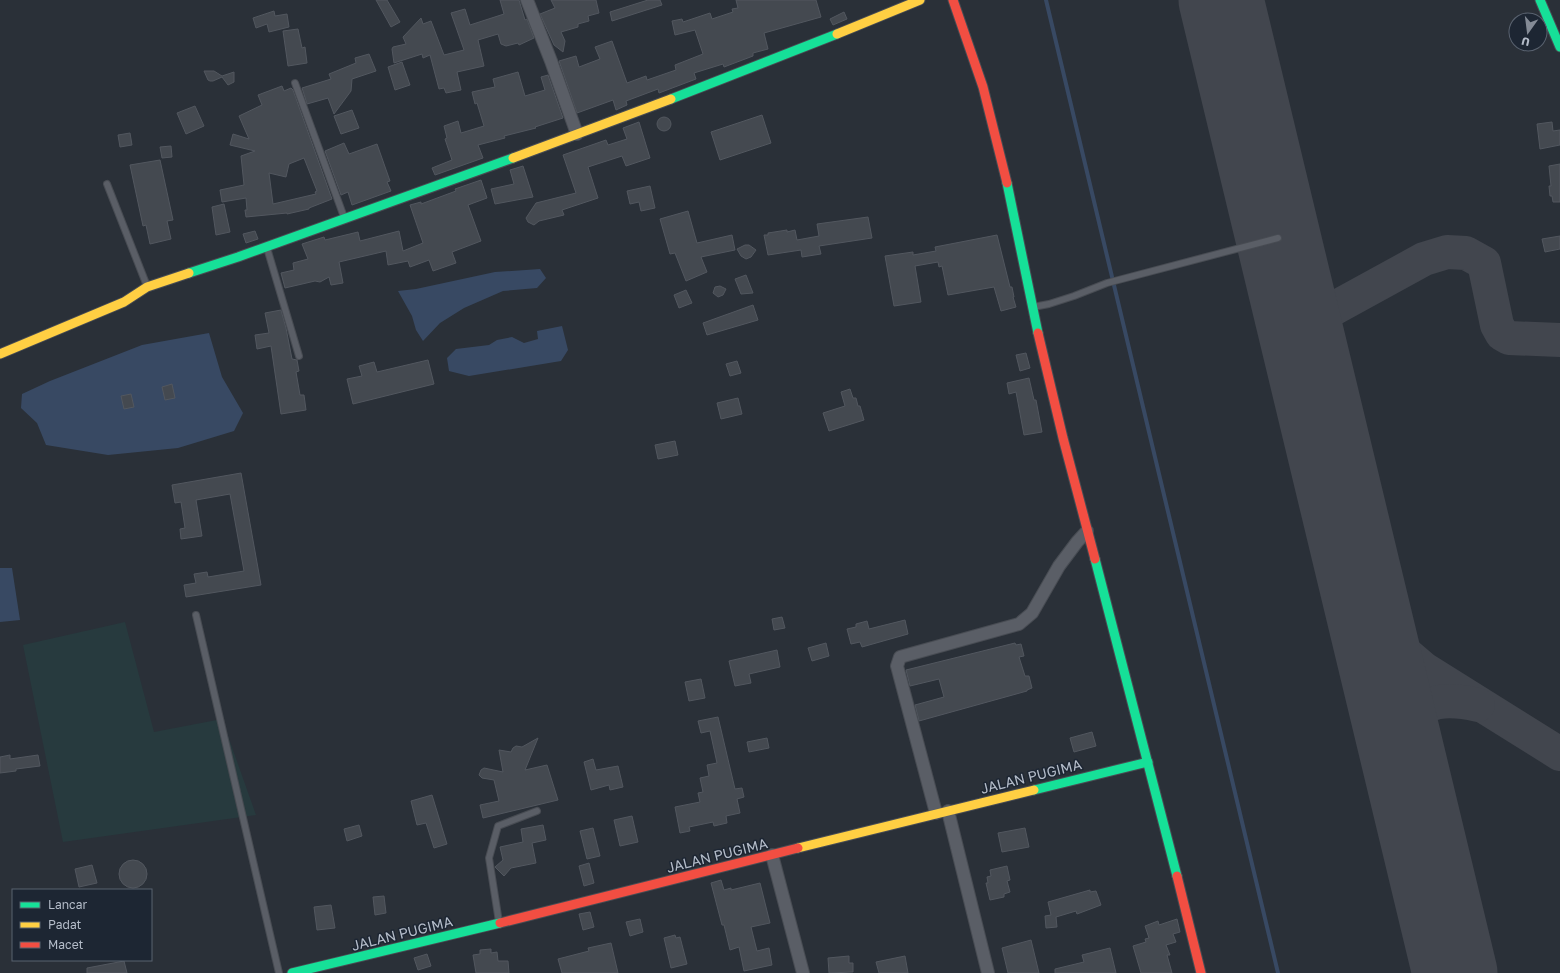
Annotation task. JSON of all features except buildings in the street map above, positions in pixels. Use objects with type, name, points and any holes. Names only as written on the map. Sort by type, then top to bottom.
[{"type":"street","points":[[527,0],[552,61],[577,134]]},
{"type":"street","points":[[0,354],[124,302],[147,287],[345,219],[628,116],[920,0]]},
{"type":"street","points":[[953,0],[983,86],[1005,173],[1032,308],[1087,530],[1148,762],[1201,973]]},
{"type":"street","points":[[1540,0],[1560,47]]},
{"type":"street","points":[[936,813],[897,666],[900,657],[1019,624],[1032,613],[1059,566],[1087,530]]},
{"type":"street","name":"JALAN PUGIMA","points":[[292,973],[499,924],[936,813],[1148,762]]},
{"type":"street","points":[[948,811],[988,973]]},
{"type":"street","points":[[772,855],[803,973]]},
{"type":"lane","points":[[295,83],[345,219]]},
{"type":"lane","points":[[107,184],[147,287]]},
{"type":"lane","points":[[1032,308],[1067,298],[1117,280],[1278,238]]},
{"type":"lane","points":[[266,247],[299,356]]},
{"type":"lane","points":[[196,615],[279,973]]},
{"type":"lane","points":[[499,924],[489,858],[498,826],[537,811]]},
{"type":"green space","points":[[125,622],[154,732],[222,719],[256,815],[63,842],[23,645]]},
{"type":"water","points":[[540,269],[546,278],[537,288],[503,291],[464,308],[440,323],[423,341],[416,330],[412,316],[398,291],[416,289],[495,272]]},
{"type":"water","points":[[562,326],[568,350],[561,361],[469,376],[449,371],[447,358],[456,349],[489,345],[497,340],[512,337],[524,343],[538,339],[537,331]]},
{"type":"water","points":[[209,333],[222,377],[243,413],[234,431],[178,448],[108,455],[46,445],[37,423],[21,408],[22,394],[50,381],[142,345]]},
{"type":"water","points":[[0,568],[12,568],[20,620],[0,622]]},
{"type":"waterway","points":[[1046,0],[1278,973]]},
{"type":"taxiway","points":[[1300,327],[1424,259],[1447,252],[1466,253],[1484,263],[1497,325],[1502,334],[1509,338],[1560,340]]},
{"type":"taxiway","points":[[1367,605],[1397,646],[1424,669],[1560,754]]},
{"type":"taxiway","points":[[1404,760],[1406,730],[1413,717],[1420,710],[1438,702],[1448,701],[1478,705]]},
{"type":"runway","points":[[1221,0],[1455,973]]},
{"type":"traffic: fast","points":[[1540,0],[1560,47]]},
{"type":"traffic: fast","points":[[671,99],[837,34]]},
{"type":"traffic: fast","points":[[189,273],[238,257],[513,158]]},
{"type":"traffic: fast","points":[[1007,183],[1038,333]]},
{"type":"traffic: fast","points":[[1095,559],[1177,876]]},
{"type":"traffic: fast","points":[[1034,790],[1148,762]]},
{"type":"traffic: fast","points":[[292,973],[500,923]]},
{"type":"traffic: slow","points":[[837,34],[920,0]]},
{"type":"traffic: slow","points":[[513,158],[671,99]]},
{"type":"traffic: slow","points":[[0,354],[124,302],[147,287],[189,273]]},
{"type":"traffic: slow","points":[[798,848],[1034,790]]},
{"type":"traffic: jam","points":[[953,0],[983,87],[1007,183]]},
{"type":"traffic: jam","points":[[1038,333],[1063,438],[1095,559]]},
{"type":"traffic: jam","points":[[500,923],[798,848]]},
{"type":"traffic: jam","points":[[1177,876],[1201,973]]}]
